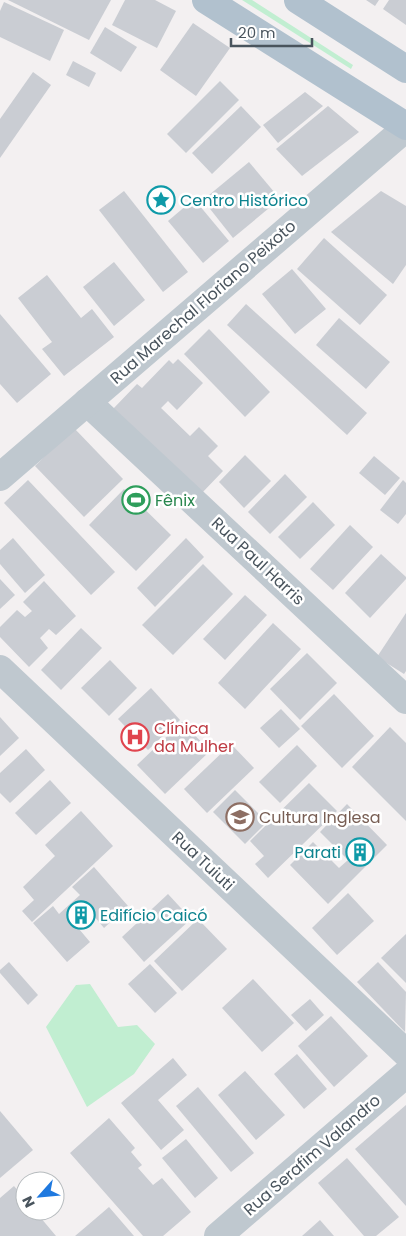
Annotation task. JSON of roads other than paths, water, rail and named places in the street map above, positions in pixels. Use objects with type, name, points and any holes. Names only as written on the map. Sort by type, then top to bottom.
[{"type":"main road","points":[[206,0],[406,127]]},
{"type":"main road","points":[[298,0],[406,69]]},
{"type":"street","name":"Rua Marechal Floriano Peixoto","points":[[0,477],[406,127]]},
{"type":"street","name":"Rua Paul Harris","points":[[87,402],[406,700]]},
{"type":"street","name":"Rua Tuiuti","points":[[0,670],[406,1053]]},
{"type":"street","name":"Rua Serafim Valandro","points":[[218,1236],[406,1074]]},
{"type":"place","name":"Centro Histórico","points":[[161,200]]},
{"type":"place","name":"Fênix","points":[[136,500]]},
{"type":"place","name":"Clínica da Mulher","points":[[135,737]]},
{"type":"place","name":"Cultura Inglesa","points":[[240,817]]},
{"type":"place","name":"Parati","points":[[360,852]]},
{"type":"place","name":"Edifício Caicó","points":[[81,915]]}]
